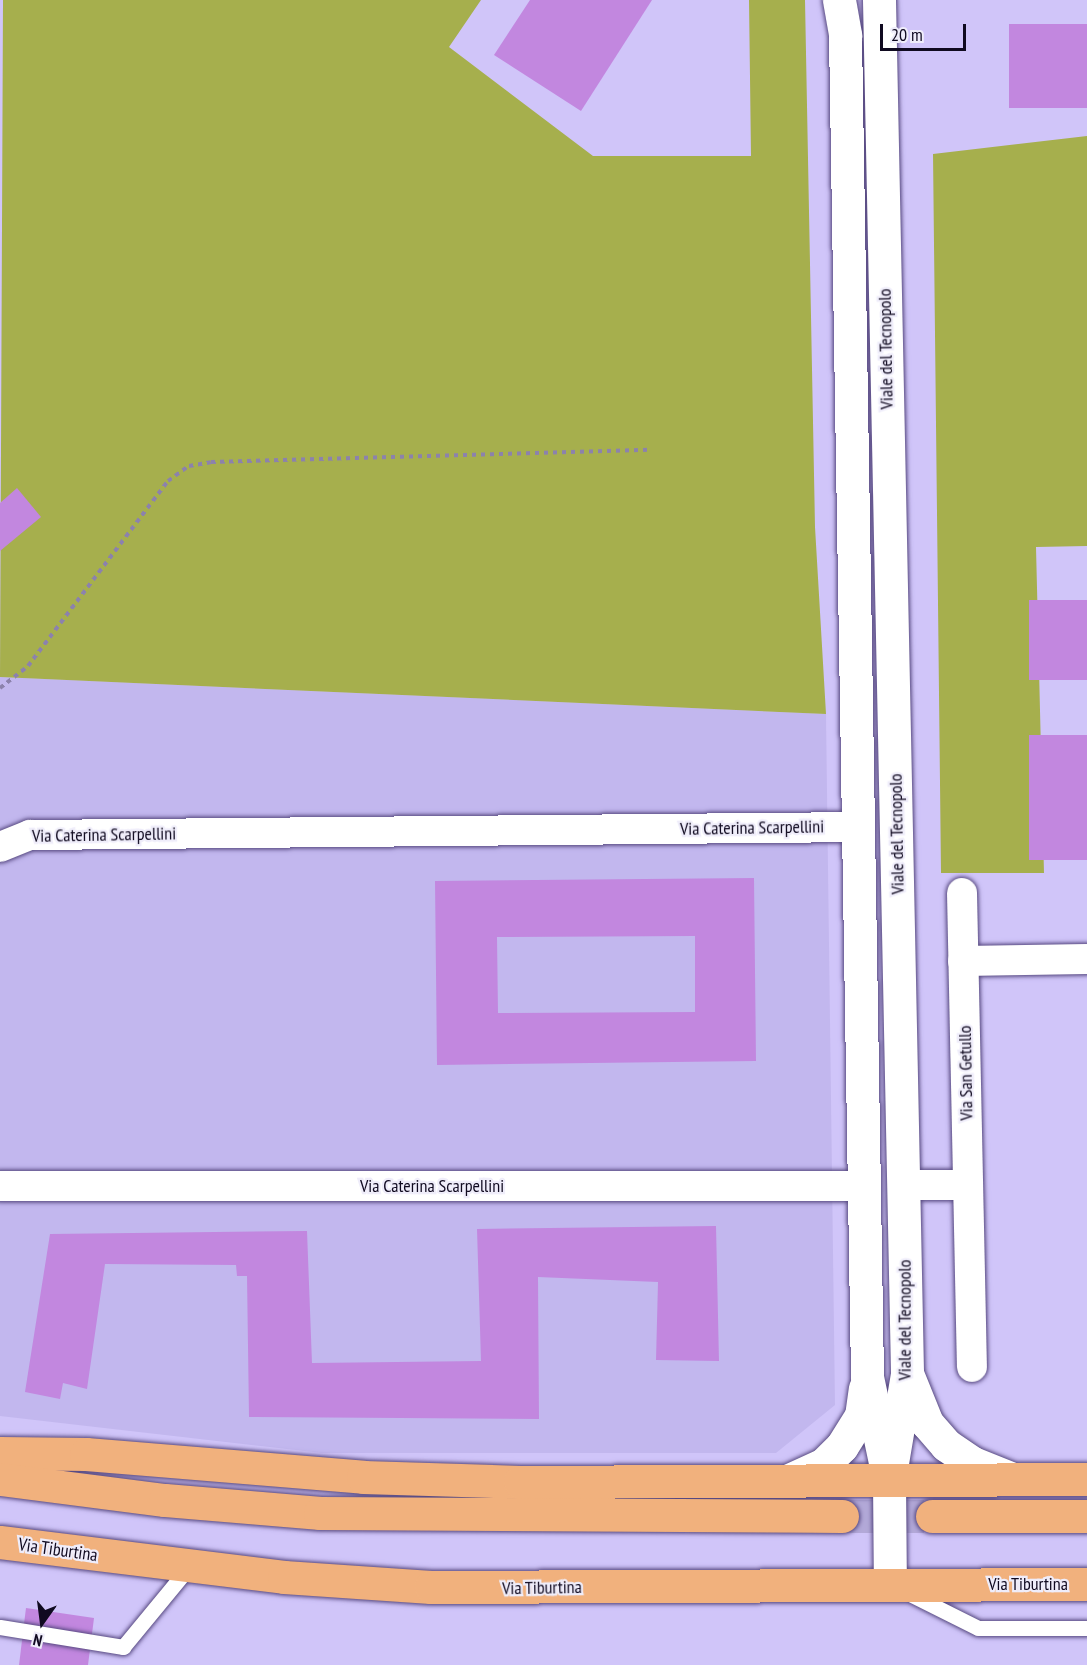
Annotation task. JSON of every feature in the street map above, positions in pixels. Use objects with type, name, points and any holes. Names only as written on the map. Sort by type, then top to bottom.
[{"type":"main road","name":"Viale del Tecnopolo","points":[[839,0],[845,35],[867,1377],[889,1480]]},
{"type":"main road","name":"Viale del Tecnopolo","points":[[879,0],[907,1374],[889,1480]]},
{"type":"main road","points":[[907,1374],[927,1423],[946,1445],[973,1463],[1013,1479]]},
{"type":"main road","points":[[787,1481],[824,1464],[846,1441],[861,1416],[867,1377]]},
{"type":"main road","points":[[0,1453],[86,1454],[363,1477],[473,1481],[1087,1479]]},
{"type":"main road","points":[[0,1479],[165,1500],[320,1513],[842,1516]]},
{"type":"main road","points":[[889,1480],[890,1585]]},
{"type":"main road","points":[[932,1516],[1087,1516]]},
{"type":"main road","name":"Via Tiburtina","points":[[0,1542],[189,1567],[442,1588],[1087,1584]]},
{"type":"street","name":"Via Caterina Scarpellini","points":[[0,847],[30,836],[858,827]]},
{"type":"street","name":"Via San Getullo","points":[[962,893],[972,1367]]},
{"type":"street","points":[[963,961],[1087,958]]},
{"type":"street","points":[[904,1185],[968,1185]]},
{"type":"street","name":"Via Caterina Scarpellini","points":[[0,1186],[863,1186]]},
{"type":"lane","points":[[0,1627],[123,1647],[189,1567]]},
{"type":"lane","points":[[890,1585],[978,1628],[1087,1628]]},
{"type":"path","points":[[0,688],[28,666],[168,481],[189,466],[211,462],[650,450]]},
{"type":"shaded area","points":[[0,677],[826,714],[835,1405],[776,1453],[322,1453],[0,1416]]},
{"type":"green space","points":[[3,0],[481,0],[449,47],[593,156],[751,156],[749,0],[805,0],[815,527],[826,714],[0,677]]},
{"type":"green space","points":[[1087,136],[1087,546],[1036,547],[1044,873],[941,873],[933,154]]},
{"type":"building","points":[[530,0],[652,0],[581,111],[494,55]]},
{"type":"building","points":[[1009,24],[1087,24],[1087,108],[1009,108]]},
{"type":"building","points":[[17,488],[41,517],[0,551],[0,503]]},
{"type":"building","points":[[1029,600],[1087,600],[1087,680],[1029,680]]},
{"type":"building","points":[[1029,735],[1087,735],[1087,860],[1029,860]]},
{"type":"building","points":[[754,878],[756,1061],[437,1065],[435,881]],"holes":[[[695,936],[695,1012],[498,1013],[497,937]]]},
{"type":"building","points":[[716,1226],[719,1361],[656,1360],[658,1282],[538,1277],[539,1419],[249,1417],[247,1276],[237,1276],[236,1265],[105,1264],[87,1389],[63,1383],[60,1399],[25,1392],[50,1234],[307,1231],[312,1363],[481,1361],[477,1229]]},
{"type":"building","points":[[26,1608],[94,1618],[88,1665],[19,1665]]},
{"type":"tunnel","points":[[842,1516],[932,1516]]}]
